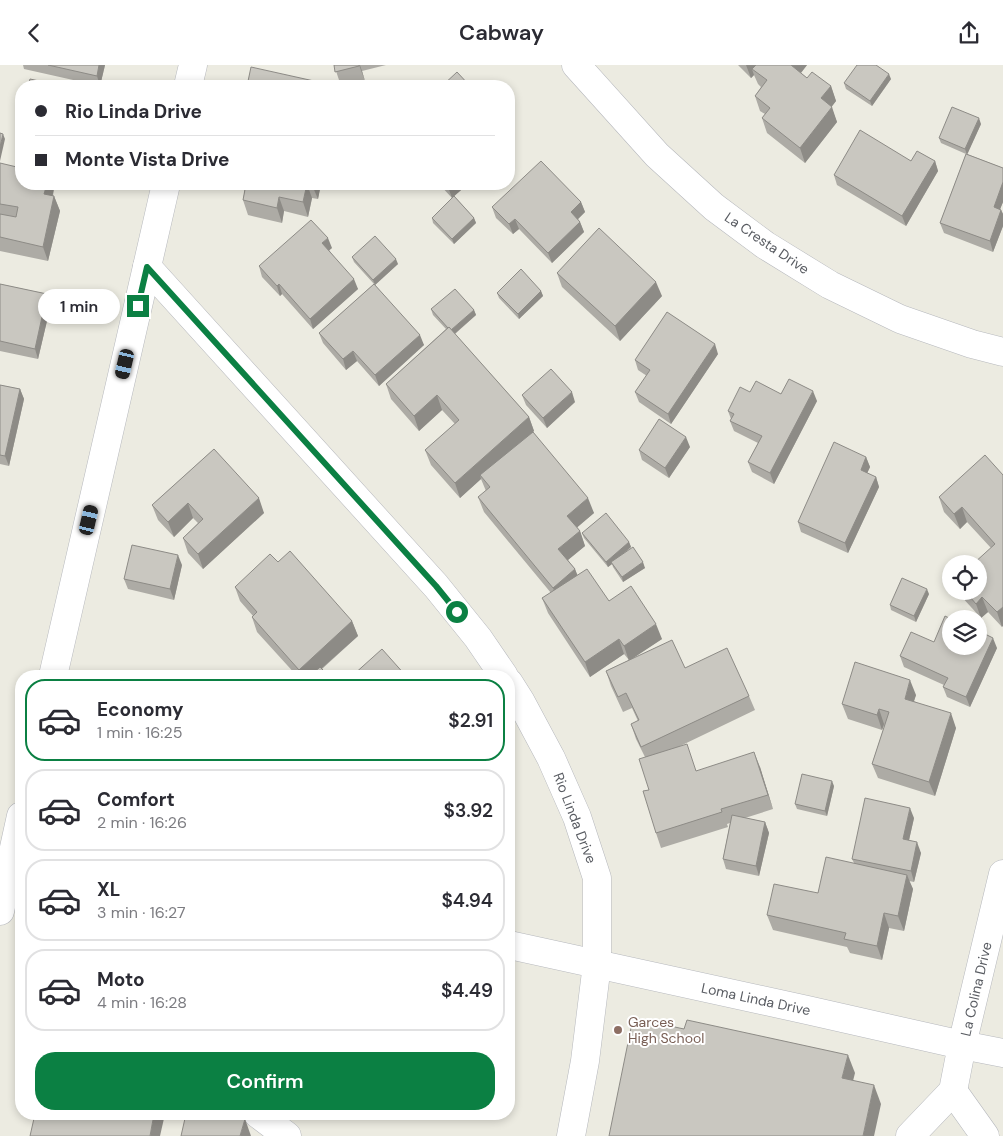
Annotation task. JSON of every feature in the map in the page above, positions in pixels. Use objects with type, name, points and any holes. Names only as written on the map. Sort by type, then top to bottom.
[{"type":"street","points":[[189,80],[193,65]]},
{"type":"street","name":"La Cresta Drive","points":[[576,65],[657,155],[714,207],[765,245],[830,285],[900,319],[972,344],[1003,352]]},
{"type":"street","points":[[54,670],[165,190]]},
{"type":"street","points":[[147,267],[436,586],[478,638],[500,670]]},
{"type":"street","name":"Rio Linda Drive","points":[[515,692],[551,758],[577,817],[597,878],[597,964],[585,1061],[571,1136]]},
{"type":"street","points":[[0,911],[15,830]]},
{"type":"street","name":"La Colina Drive","points":[[953,1091],[962,1045],[1003,874]]},
{"type":"street","name":"Loma Linda Drive","points":[[515,946],[1003,1053]]},
{"type":"street","points":[[910,1136],[953,1091],[985,1136]]},
{"type":"street","points":[[266,1120],[287,1136]]},
{"type":"building","points":[[48,65],[99,65],[97,76]]},
{"type":"building","points":[[334,65],[359,65],[359,66],[335,72]]},
{"type":"building","points":[[756,65],[791,65],[807,78],[812,72],[831,86],[821,98],[832,107],[800,148],[762,118],[770,108],[755,96],[767,80],[752,69]]},
{"type":"building","points":[[857,65],[876,65],[889,74],[870,101],[844,83]]},
{"type":"building","points":[[251,67],[310,80],[248,80]]},
{"type":"building","points":[[457,72],[464,80],[448,80]]},
{"type":"building","points":[[952,107],[979,118],[965,149],[939,138]]},
{"type":"building","points":[[860,130],[911,161],[917,151],[935,161],[902,216],[834,175]]},
{"type":"building","points":[[0,133],[3,134],[0,147]]},
{"type":"building","points":[[966,154],[1003,168],[1003,182],[994,207],[1001,210],[990,241],[940,223]]},
{"type":"building","points":[[541,161],[581,202],[571,212],[580,222],[548,253],[515,219],[509,224],[492,207],[510,190],[515,190],[515,185]]},
{"type":"building","points":[[0,163],[15,167],[15,190],[45,190],[44,194],[54,196],[43,247],[0,237],[0,214],[16,217],[18,207],[0,204]]},
{"type":"building","points":[[245,190],[306,190],[303,202],[279,197],[277,208],[243,200]]},
{"type":"building","points":[[454,196],[474,218],[452,239],[432,218]]},
{"type":"building","points":[[311,220],[328,238],[322,243],[354,279],[310,319],[279,284],[277,286],[259,266]]},
{"type":"building","points":[[599,228],[656,282],[615,326],[557,273]]},
{"type":"building","points":[[375,236],[396,259],[373,280],[352,257]]},
{"type":"building","points":[[521,269],[541,291],[518,314],[497,293]]},
{"type":"building","points":[[0,284],[47,294],[35,349],[0,341]]},
{"type":"building","points":[[374,284],[420,335],[375,375],[353,351],[343,359],[319,333]]},
{"type":"building","points":[[455,289],[474,310],[451,330],[431,309]]},
{"type":"building","points":[[667,312],[715,344],[668,414],[635,392],[650,370],[635,360]]},
{"type":"building","points":[[449,327],[529,417],[455,483],[425,450],[459,420],[437,395],[414,416],[386,384]]},
{"type":"building","points":[[551,369],[572,392],[543,418],[522,395]]},
{"type":"building","points":[[789,379],[813,391],[770,473],[748,462],[762,436],[730,421],[734,414],[728,411],[740,387],[750,392],[756,381],[781,394]]},
{"type":"building","points":[[0,385],[20,389],[5,456],[0,455]]},
{"type":"building","points":[[659,419],[686,437],[665,468],[639,450]]},
{"type":"building","points":[[533,432],[588,498],[567,516],[580,531],[558,549],[575,569],[553,588],[478,497],[490,487],[480,475]]},
{"type":"building","points":[[834,442],[866,457],[861,470],[876,477],[845,543],[798,522]]},
{"type":"building","points":[[214,449],[259,498],[198,554],[183,538],[203,519],[188,503],[168,522],[152,505]]},
{"type":"building","points":[[985,455],[1003,475],[1003,607],[997,612],[985,600],[987,600],[987,555],[983,555],[995,544],[962,507],[954,514],[939,497]]},
{"type":"building","points":[[606,513],[629,542],[606,562],[582,533]]},
{"type":"building","points":[[132,545],[178,555],[170,589],[124,579]]},
{"type":"building","points":[[633,547],[643,562],[622,577],[611,562]]},
{"type":"building","points":[[290,551],[352,621],[299,670],[252,617],[257,612],[235,587],[270,554],[278,562]]},
{"type":"building","points":[[587,569],[609,601],[631,586],[656,624],[624,646],[619,639],[585,662],[542,598]]},
{"type":"building","points":[[902,578],[927,589],[914,616],[890,605]]},
{"type":"building","points":[[942,623],[942,655],[985,655],[966,697],[943,687],[948,678],[900,656],[911,632],[934,642]]},
{"type":"building","points":[[987,635],[993,638],[987,651]]},
{"type":"building","points":[[672,640],[685,668],[727,648],[749,696],[641,747],[631,724],[639,720],[626,693],[618,697],[606,671]]},
{"type":"building","points":[[382,649],[401,670],[359,670]]},
{"type":"building","points":[[855,662],[910,680],[905,699],[951,713],[929,782],[872,764],[889,712],[879,709],[877,715],[842,704]]},
{"type":"building","points":[[687,744],[696,771],[754,752],[768,795],[721,809],[722,812],[656,833],[643,791],[649,790],[639,759]]},
{"type":"building","points":[[802,774],[832,781],[825,811],[795,804]]},
{"type":"building","points":[[865,798],[910,808],[903,839],[917,842],[911,871],[852,859]]},
{"type":"building","points":[[732,815],[765,822],[756,866],[723,859]]},
{"type":"building","points":[[826,857],[907,875],[898,916],[884,913],[877,946],[844,939],[846,933],[767,915],[774,884],[818,893]]},
{"type":"building","points":[[633,1018],[684,1029],[687,1020],[848,1055],[842,1078],[874,1085],[863,1136],[609,1136]]},
{"type":"building","points":[[34,1120],[153,1120],[150,1136],[30,1136]]},
{"type":"building","points":[[185,1120],[245,1120],[240,1136],[181,1136]]},
{"type":"place","name":"Garces High School","points":[[618,1030]]},
{"type":"route","points":[[138,306],[147,267],[436,586],[457,612]]}]
